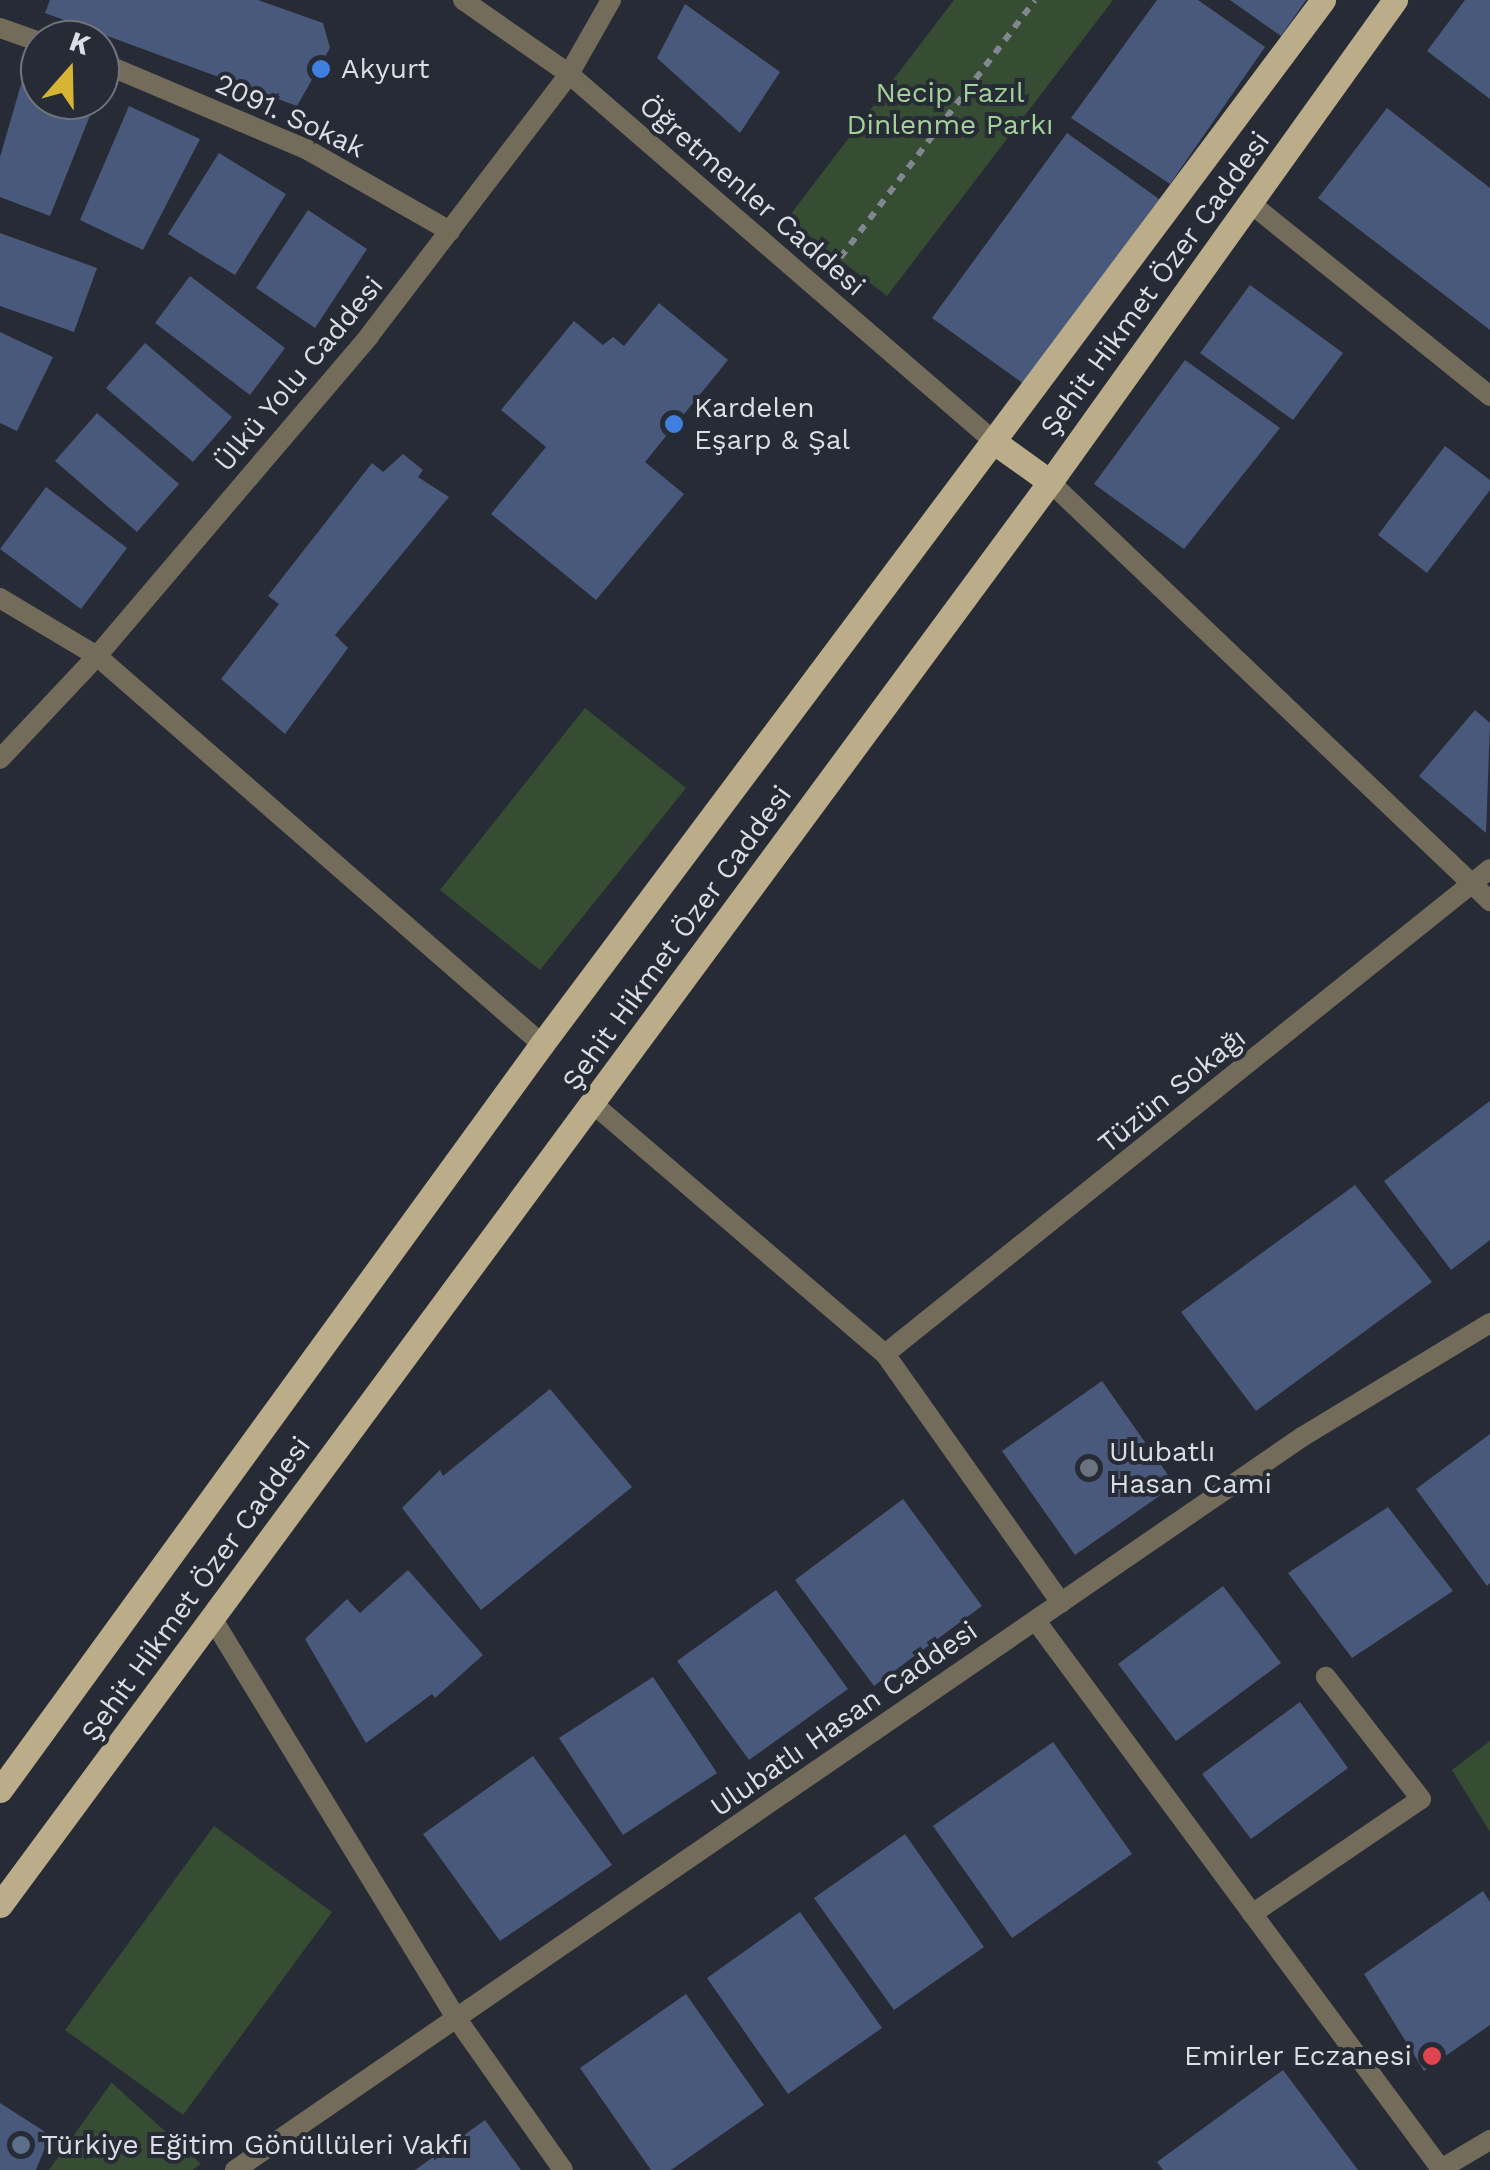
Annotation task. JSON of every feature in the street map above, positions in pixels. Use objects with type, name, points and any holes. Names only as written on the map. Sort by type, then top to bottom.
[{"type":"main road","name":"Şehit Hikmet Özer Caddesi","points":[[0,1790],[542,1044],[997,444],[1323,0]]},
{"type":"main road","name":"Şehit Hikmet Özer Caddesi","points":[[0,1905],[1050,482],[1395,0]]},
{"type":"main road","points":[[997,444],[1050,482]]},
{"type":"street","name":"Öğretmenler Caddesi","points":[[463,0],[569,74],[997,444]]},
{"type":"street","name":"Ülkü Yolu Caddesi","points":[[0,759],[97,656],[450,231],[569,74],[611,0]]},
{"type":"street","name":"2091. Sokak","points":[[120,70],[306,149],[450,231]]},
{"type":"street","points":[[1250,202],[1490,396]]},
{"type":"street","points":[[1050,482],[1490,901]]},
{"type":"street","points":[[0,598],[97,656],[542,1044]]},
{"type":"street","name":"Tüzün Sokağı","points":[[886,1354],[1475,885],[1490,869]]},
{"type":"street","points":[[592,1103],[886,1354],[1061,1603]]},
{"type":"street","name":"Ulubatlı Hasan Caddesi","points":[[235,2170],[1302,1437],[1490,1323]]},
{"type":"street","points":[[212,1618],[457,2019],[564,2170]]},
{"type":"street","points":[[1036,1621],[1440,2169],[1490,2140]]},
{"type":"street","points":[[1252,1914],[1421,1799],[1326,1677]]},
{"type":"path","points":[[817,288],[1035,0]]},
{"type":"green space","name":"Necip Fazıl Dinlenme Parkı","points":[[954,0],[1113,0],[887,296],[787,219]]},
{"type":"green space","points":[[585,708],[686,788],[540,970],[440,890]]},
{"type":"green space","points":[[1490,1741],[1490,1832],[1452,1770]]},
{"type":"green space","points":[[214,1826],[332,1912],[183,2115],[65,2030]]},
{"type":"green space","points":[[112,2082],[201,2164],[192,2170],[49,2170]]},
{"type":"building","points":[[50,0],[258,0],[323,23],[330,48],[297,106],[120,41],[120,20],[64,20],[45,13]]},
{"type":"building","points":[[1157,0],[1198,0],[1265,47],[1170,184],[1071,118]]},
{"type":"building","points":[[1230,0],[1306,0],[1281,36]]},
{"type":"building","points":[[1465,0],[1490,0],[1490,99],[1427,51]]},
{"type":"building","points":[[685,4],[780,72],[740,133],[657,58]]},
{"type":"building","points":[[20,88],[20,120],[88,120],[50,216],[0,197],[0,157]]},
{"type":"building","points":[[129,106],[200,139],[143,250],[80,220]]},
{"type":"building","points":[[1387,108],[1490,188],[1490,330],[1318,198]]},
{"type":"building","points":[[1067,133],[1159,199],[1024,384],[932,318]]},
{"type":"building","points":[[219,153],[286,194],[235,275],[168,234]]},
{"type":"building","points":[[308,210],[367,249],[315,328],[256,288]]},
{"type":"building","points":[[0,233],[97,268],[74,332],[0,306]]},
{"type":"building","points":[[190,276],[285,348],[250,395],[155,323]]},
{"type":"building","points":[[1250,285],[1343,353],[1293,420],[1200,353]]},
{"type":"building","points":[[659,303],[728,360],[645,462],[684,494],[596,600],[491,514],[546,447],[501,410],[574,321],[603,345],[613,337],[624,346]]},
{"type":"building","points":[[0,332],[53,357],[17,431],[0,423]]},
{"type":"building","points":[[145,343],[232,417],[193,462],[106,388]]},
{"type":"building","points":[[1185,360],[1280,428],[1184,549],[1094,484]]},
{"type":"building","points":[[97,413],[179,484],[137,532],[55,461]]},
{"type":"building","points":[[1445,446],[1490,480],[1490,490],[1427,573],[1378,535]]},
{"type":"building","points":[[403,454],[423,470],[418,477],[449,497],[335,635],[348,648],[285,734],[221,679],[279,604],[268,596],[372,463],[383,472]]},
{"type":"building","points":[[46,487],[127,548],[81,609],[0,549]]},
{"type":"building","points":[[1475,710],[1490,723],[1486,833],[1419,776]]},
{"type":"building","points":[[1490,1101],[1490,1240],[1451,1270],[1384,1181]]},
{"type":"building","points":[[1355,1185],[1432,1282],[1256,1411],[1181,1312]]},
{"type":"building","name":"Ulubatlı Hasan Cami","points":[[1102,1381],[1175,1485],[1075,1555],[1002,1451]]},
{"type":"building","points":[[550,1389],[632,1487],[481,1610],[402,1508],[440,1470],[443,1476]]},
{"type":"building","points":[[1490,1434],[1490,1583],[1487,1586],[1416,1489]]},
{"type":"building","points":[[903,1499],[982,1606],[874,1686],[795,1580]]},
{"type":"building","points":[[1388,1507],[1453,1591],[1352,1658],[1288,1573]]},
{"type":"building","points":[[408,1570],[483,1655],[435,1698],[432,1694],[366,1743],[305,1639],[347,1599],[360,1613]]},
{"type":"building","points":[[1223,1586],[1281,1663],[1176,1741],[1118,1664]]},
{"type":"building","points":[[776,1590],[848,1689],[749,1760],[677,1661]]},
{"type":"building","points":[[653,1677],[717,1773],[623,1835],[559,1738]]},
{"type":"building","points":[[1300,1702],[1348,1768],[1251,1839],[1202,1774]]},
{"type":"building","points":[[1053,1742],[1132,1854],[1012,1938],[933,1826]]},
{"type":"building","points":[[533,1756],[612,1865],[500,1941],[423,1834]]},
{"type":"building","points":[[905,1834],[984,1947],[894,2010],[814,1898]]},
{"type":"building","points":[[1483,1891],[1490,1902],[1490,2025],[1424,2071],[1364,1974]]},
{"type":"building","points":[[800,1912],[882,2028],[788,2094],[707,1978]]},
{"type":"building","points":[[686,1994],[764,2105],[671,2170],[651,2170],[580,2068]]},
{"type":"building","points":[[1283,2070],[1358,2170],[1163,2170],[1157,2162]]},
{"type":"building","name":"Türkiye Eğitim Gönüllüleri Vakfı","points":[[0,2103],[50,2135],[36,2170],[0,2170]]},
{"type":"building","points":[[485,2120],[521,2170],[415,2170]]},
{"type":"place","name":"Akyurt","points":[[321,69]]},
{"type":"place","name":"Kardelen Eşarp & Şal","points":[[674,424]]},
{"type":"place","name":"Ulubatlı Hasan Cami","points":[[1089,1468]]},
{"type":"place","name":"Emirler Eczanesi","points":[[1432,2056]]},
{"type":"place","name":"Türkiye Eğitim Gönüllüleri Vakfı","points":[[21,2145]]}]
